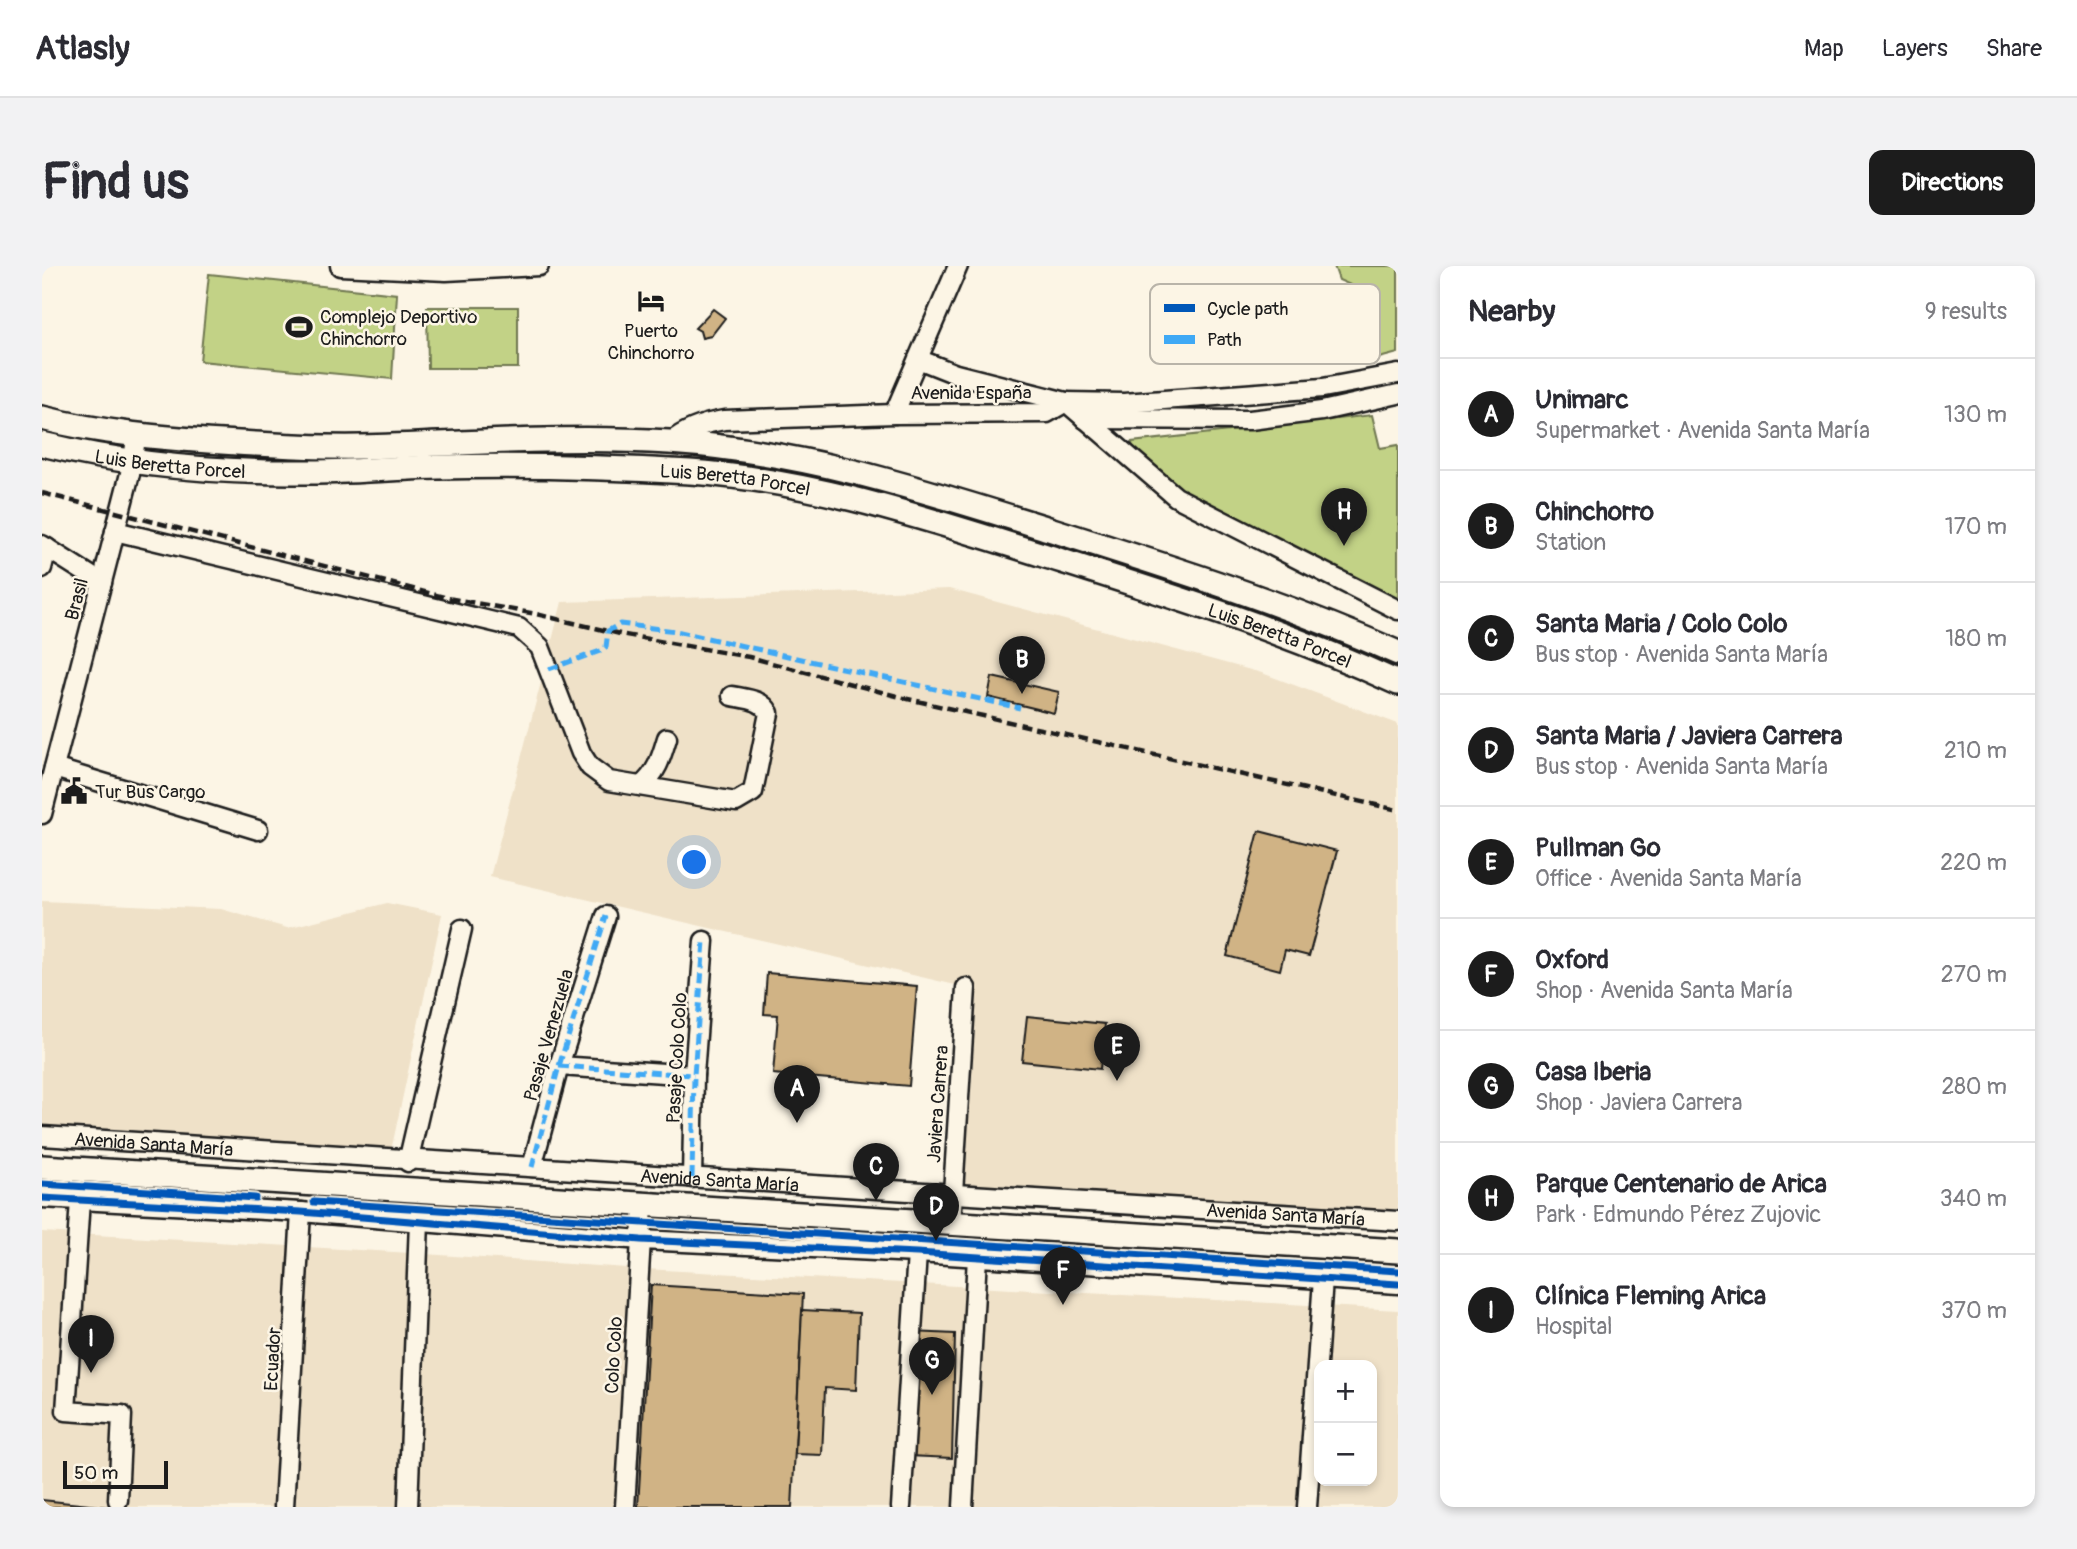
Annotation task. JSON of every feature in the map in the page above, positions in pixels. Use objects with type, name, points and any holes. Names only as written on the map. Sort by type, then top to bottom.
[{"type":"main road","name":"Luis Beretta Porcel","points":[[42,418],[136,436],[304,447],[564,440],[671,442],[747,450],[813,461],[932,492],[1231,587],[1398,653]]},
{"type":"main road","name":"Luis Beretta Porcel","points":[[42,444],[133,462],[224,470],[293,472],[467,467],[627,469],[722,474],[781,483],[919,517],[1175,597],[1277,632],[1398,683]]},
{"type":"main road","name":"Avenida Santa María","points":[[42,1167],[1398,1251]]},
{"type":"street","points":[[340,266],[446,271],[539,266]]},
{"type":"street","points":[[894,414],[958,266]]},
{"type":"street","points":[[918,359],[956,374],[1066,402],[1175,497],[1398,610]]},
{"type":"street","name":"Avenida España","points":[[671,442],[697,427],[724,420],[894,414],[1047,413],[1066,402],[1124,403],[1323,388],[1398,374]]},
{"type":"street","points":[[1086,419],[1250,420],[1322,411],[1398,394]]},
{"type":"street","points":[[1103,436],[1105,428],[1121,419]]},
{"type":"street","name":"Brasil","points":[[42,814],[133,462],[136,436]]},
{"type":"street","points":[[115,531],[519,628],[540,647],[590,767],[609,781],[736,802],[753,792],[769,713],[765,705],[757,701],[732,696]]},
{"type":"street","points":[[42,568],[45,546],[102,583]]},
{"type":"street","points":[[641,786],[652,778],[667,738]]},
{"type":"street","points":[[54,768],[258,831]]},
{"type":"street","name":"Pasaje Venezuela","points":[[532,1167],[559,1066],[606,916]]},
{"type":"street","points":[[408,1162],[461,929]]},
{"type":"street","name":"Pasaje Colo Colo","points":[[692,1178],[694,1075],[704,941]]},
{"type":"street","name":"Javiera Carrera","points":[[951,1224],[966,988]]},
{"type":"street","points":[[559,1066],[694,1075]]},
{"type":"street","name":"Avenida Santa María","points":[[42,1136],[408,1162],[532,1167],[1398,1221]]},
{"type":"street","points":[[42,1198],[301,1212],[641,1240],[917,1253],[1398,1284]]},
{"type":"street","points":[[80,1200],[66,1411],[122,1415],[118,1500]]},
{"type":"street","name":"Colo Colo","points":[[625,1507],[643,1206]]},
{"type":"street","name":"Ecuador","points":[[284,1507],[301,1212]]},
{"type":"street","points":[[408,1507],[419,1222]]},
{"type":"street","points":[[901,1507],[917,1253]]},
{"type":"street","points":[[963,1507],[977,1257]]},
{"type":"street","points":[[1307,1507],[1323,1279]]},
{"type":"shaded area","points":[[949,589],[1262,673],[1398,724],[1398,1210],[965,1184],[977,990],[490,877],[562,602]]},
{"type":"shaded area","points":[[42,901],[221,909],[287,928],[387,903],[442,914],[391,1151],[42,1127]]},
{"type":"shaded area","points":[[42,1232],[627,1268],[1398,1310],[1398,1507],[42,1507]]},
{"type":"green space","points":[[1334,266],[1398,266],[1398,353],[1380,358],[1380,284],[1348,284],[1339,280]]},
{"type":"green space","name":"Complejo Deportivo Chinchorro","points":[[209,274],[397,294],[392,379],[200,361]]},
{"type":"green space","points":[[427,307],[518,307],[518,368],[428,368]]},
{"type":"green space","points":[[1372,415],[1380,448],[1398,445],[1398,600],[1183,491],[1133,450],[1132,442]]},
{"type":"building","points":[[713,309],[725,318],[711,336],[702,338],[700,331],[695,328]]},
{"type":"building","points":[[992,677],[1059,692],[1054,713],[988,697]]},
{"type":"building","points":[[1259,831],[1337,851],[1309,956],[1285,950],[1280,970],[1227,956]]},
{"type":"building","points":[[767,973],[917,986],[909,1086],[773,1074],[778,1015],[764,1014]]},
{"type":"building","points":[[1027,1016],[1105,1024],[1100,1069],[1022,1061]]},
{"type":"building","points":[[651,1285],[803,1294],[792,1507],[638,1507]]},
{"type":"building","points":[[802,1310],[859,1313],[856,1390],[825,1388],[822,1455],[795,1454]]},
{"type":"building","points":[[912,1332],[955,1334],[952,1458],[908,1456]]},
{"type":"building","points":[[42,1500],[108,1507],[42,1507]]},
{"type":"railway","points":[[42,493],[448,598],[536,614],[620,634],[749,657],[908,699],[1398,810]]},
{"type":"marked path","points":[[549,669],[603,650],[606,647],[608,631],[620,624],[676,631],[1020,708]]},
{"type":"marked path","points":[[532,1167],[559,1066],[606,916]]},
{"type":"marked path","points":[[692,1178],[694,1075],[704,941]]},
{"type":"marked path","points":[[559,1066],[694,1075]]},
{"type":"cycle path","points":[[42,1184],[255,1198]]},
{"type":"cycle path","points":[[42,1198],[301,1212],[641,1240],[917,1253],[1398,1284]]},
{"type":"cycle path","points":[[314,1202],[1398,1271]]},
{"type":"place","name":"Puerto Chinchorro","points":[[651,301]]},
{"type":"place","name":"Complejo Deportivo Chinchorro","points":[[299,327]]},
{"type":"place","name":"Parque Centenario de Arica","points":[[1344,546]]},
{"type":"place","name":"Chinchorro","points":[[1022,694]]},
{"type":"place","name":"Tur Bus Cargo","points":[[74,791]]},
{"type":"place","name":"Pullman Go","points":[[1117,1081]]},
{"type":"place","name":"Unimarc","points":[[797,1123]]},
{"type":"place","name":"Santa Maria / Colo Colo","points":[[876,1201]]},
{"type":"place","name":"Santa Maria / Javiera Carrera","points":[[936,1241]]},
{"type":"place","name":"Oxford","points":[[1063,1305]]},
{"type":"place","name":"Clínica Fleming Arica","points":[[91,1373]]},
{"type":"place","name":"Casa Iberia","points":[[932,1395]]}]
